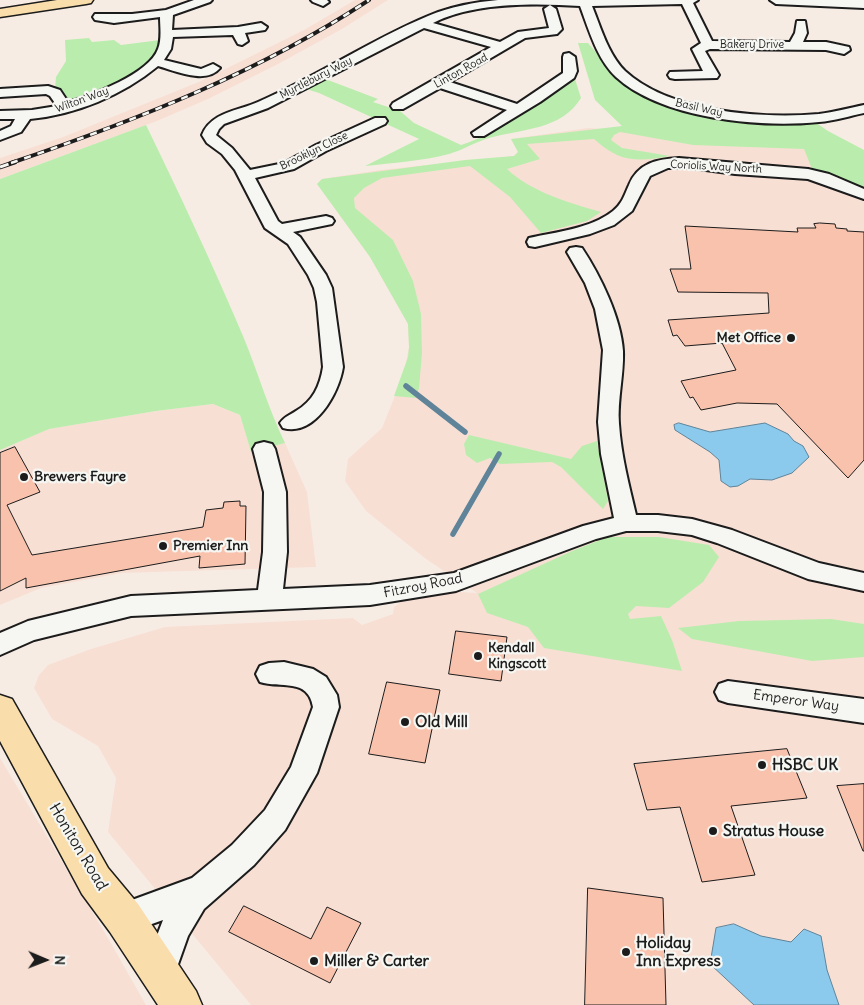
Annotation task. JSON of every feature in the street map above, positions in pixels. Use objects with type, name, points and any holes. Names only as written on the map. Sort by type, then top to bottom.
[{"type":"main road","points":[[0,13],[86,0]]},
{"type":"main road","name":"Honiton Road","points":[[0,709],[95,880],[124,918],[182,1005]]},
{"type":"street","points":[[105,22],[167,13],[206,0]]},
{"type":"street","points":[[675,75],[712,76],[698,49],[708,46],[686,0]]},
{"type":"street","name":"Myrtlebury Way","points":[[290,422],[310,413],[320,402],[332,379],[333,367],[323,288],[299,246],[271,224],[245,176],[227,151],[212,140],[209,135],[212,127],[236,114],[263,105],[421,23],[475,3],[585,3],[692,0]]},
{"type":"street","points":[[776,0],[864,4]]},
{"type":"street","points":[[503,47],[526,34],[554,31],[556,29],[546,3]]},
{"type":"street","name":"Basil Way","points":[[585,3],[612,65],[629,81],[655,96],[697,109],[756,117],[819,118],[864,109]]},
{"type":"street","name":"Wilton Way","points":[[0,115],[26,114],[65,108],[139,76],[156,62],[163,53],[167,34],[167,13]]},
{"type":"street","name":"Linton Road","points":[[421,23],[503,47]]},
{"type":"street","name":"Bakery Drive","points":[[795,45],[800,33],[801,24]]},
{"type":"street","points":[[167,34],[240,36],[261,27]]},
{"type":"street","name":"Bakery Drive","points":[[708,46],[795,45],[826,46],[844,50]]},
{"type":"street","name":"Linton Road","points":[[398,106],[503,47]]},
{"type":"street","points":[[479,132],[519,109],[569,75],[569,57]]},
{"type":"street","points":[[156,62],[171,69],[202,73],[213,68]]},
{"type":"street","points":[[439,83],[519,109]]},
{"type":"street","points":[[0,93],[48,90],[55,93],[65,108]]},
{"type":"street","points":[[0,136],[16,129],[26,114]]},
{"type":"street","name":"Brooklyn Close","points":[[245,176],[282,168],[380,120]]},
{"type":"street","name":"Coriolis Way North","points":[[535,242],[584,230],[611,220],[625,209],[630,202],[639,178],[644,172],[662,165],[694,164],[736,169],[793,172],[820,177],[864,194]]},
{"type":"street","points":[[278,230],[326,221]]},
{"type":"street","points":[[576,252],[594,283],[604,309],[613,350],[608,422],[612,454],[626,523]]},
{"type":"street","points":[[264,449],[275,492],[275,552],[269,600]]},
{"type":"street","name":"Fitzroy Road","points":[[0,645],[28,631],[131,606],[370,596],[456,582],[592,532],[626,523],[658,523],[692,527],[724,536],[816,572],[864,582]]},
{"type":"street","points":[[160,972],[175,928],[192,898],[243,855],[275,820],[303,774],[326,707],[324,695],[317,685],[304,677],[284,673],[269,674]]},
{"type":"street","name":"Emperor Way","points":[[728,692],[864,710]]},
{"type":"street","points":[[124,918],[200,891]]},
{"type":"shaded area","points":[[355,0],[388,0],[342,29],[208,99],[157,121],[0,179],[0,158],[63,137],[201,81],[304,30]]},
{"type":"shaded area","points":[[588,128],[827,142],[864,179],[864,1005],[251,1005],[108,832],[116,778],[98,746],[52,719],[34,688],[39,675],[48,665],[91,649],[165,627],[353,618],[362,625],[393,614],[394,607],[402,601],[445,591],[477,593],[426,559],[366,511],[345,481],[348,459],[382,428],[404,373],[409,347],[408,324],[370,257],[317,184],[322,179],[380,170],[514,156],[518,152],[511,139]]},
{"type":"shaded area","points":[[213,404],[240,415],[251,452],[285,443],[307,492],[316,567],[122,573],[41,588],[0,605],[0,450],[48,429],[156,411]]},
{"type":"shaded area","points":[[0,758],[112,945],[146,1005],[0,1005]]},
{"type":"green space","points":[[89,38],[92,42],[114,40],[121,45],[160,40],[154,59],[135,75],[99,93],[65,100],[64,94],[55,89],[56,77],[66,61],[65,40]]},
{"type":"green space","points":[[578,43],[588,43],[619,79],[629,87],[668,105],[815,122],[864,150],[864,193],[812,169],[804,149],[693,145],[620,132],[614,135],[611,140],[622,148],[670,156],[639,160],[621,157],[603,147],[594,139],[527,144],[540,159],[507,169],[527,184],[539,190],[564,201],[601,212],[587,221],[541,233],[510,197],[470,166],[382,178],[364,188],[354,198],[355,208],[393,240],[413,281],[421,314],[422,353],[419,388],[416,398],[394,396],[408,357],[408,324],[370,257],[317,184],[322,179],[465,160],[514,156],[518,152],[511,139],[622,126],[595,100]]},
{"type":"green space","points":[[328,76],[334,76],[328,80],[378,99],[373,102],[400,111],[414,123],[461,145],[491,133],[534,106],[574,76],[581,98],[573,109],[540,127],[489,138],[439,156],[407,162],[365,166],[419,139],[319,93],[306,89]]},
{"type":"green space","points":[[146,125],[232,309],[273,417],[285,443],[251,452],[240,415],[213,404],[156,411],[49,429],[0,450],[0,179]]},
{"type":"green space","points":[[469,435],[571,459],[582,446],[597,441],[608,501],[603,509],[561,467],[552,462],[500,464],[490,458],[477,463],[466,455],[464,444]]},
{"type":"green space","points":[[608,537],[659,537],[709,545],[719,557],[703,582],[669,608],[636,606],[628,614],[630,619],[661,616],[672,640],[682,671],[544,648],[528,627],[487,613],[478,594],[572,551]]},
{"type":"green space","points":[[831,619],[864,624],[864,657],[812,661],[692,639],[678,628],[739,621]]},
{"type":"water","points":[[679,423],[710,432],[765,423],[788,434],[794,441],[803,446],[809,457],[792,473],[772,480],[750,479],[738,486],[730,487],[721,481],[719,460],[710,452],[675,430],[674,425]]},
{"type":"water","points":[[734,924],[761,936],[791,942],[804,929],[821,936],[827,970],[839,1005],[754,1005],[710,964],[716,928]]},
{"type":"building","name":"Met Office","points":[[814,224],[835,224],[836,228],[847,229],[847,231],[864,232],[864,460],[848,478],[777,404],[737,403],[701,410],[693,397],[690,398],[681,381],[736,370],[722,343],[685,346],[677,335],[673,336],[668,320],[769,313],[768,293],[678,292],[670,269],[691,269],[685,226],[798,232],[797,228],[816,228]]},
{"type":"building","name":"Premier Inn","points":[[15,447],[40,492],[7,505],[32,555],[203,527],[206,510],[223,508],[224,502],[240,501],[240,506],[246,506],[245,564],[199,568],[200,556],[26,588],[26,578],[0,591],[0,453]]},
{"type":"building","name":"Kendall Kingscott","points":[[456,631],[507,637],[501,681],[449,674]]},
{"type":"building","name":"Old Mill","points":[[387,682],[440,690],[425,763],[369,754]]},
{"type":"building","name":"Stratus House","points":[[787,749],[807,798],[731,806],[755,875],[702,882],[680,807],[647,810],[634,764]]},
{"type":"building","points":[[864,784],[864,851],[863,851],[837,786]]},
{"type":"building","name":"Holiday Inn Express","points":[[588,888],[663,898],[666,1005],[585,1005]]},
{"type":"building","name":"Miller & Carter","points":[[244,906],[311,939],[327,907],[361,923],[330,983],[229,932]]},
{"type":"waterway","points":[[406,386],[465,432]]},
{"type":"waterway","points":[[453,534],[499,454]]},
{"type":"railway","points":[[11,163],[104,130],[195,93],[284,50],[369,0]]},
{"type":"railway","points":[[0,167],[15,162]]},
{"type":"place","name":"Met Office","points":[[791,338]]},
{"type":"place","name":"Brewers Fayre","points":[[24,477]]},
{"type":"place","name":"Premier Inn","points":[[163,546]]},
{"type":"place","name":"Kendall Kingscott","points":[[478,656]]},
{"type":"place","name":"Old Mill","points":[[405,722]]},
{"type":"place","name":"HSBC UK","points":[[762,765]]},
{"type":"place","name":"Stratus House","points":[[713,831]]},
{"type":"place","name":"Holiday Inn Express","points":[[626,952]]},
{"type":"place","name":"Miller & Carter","points":[[314,961]]}]
